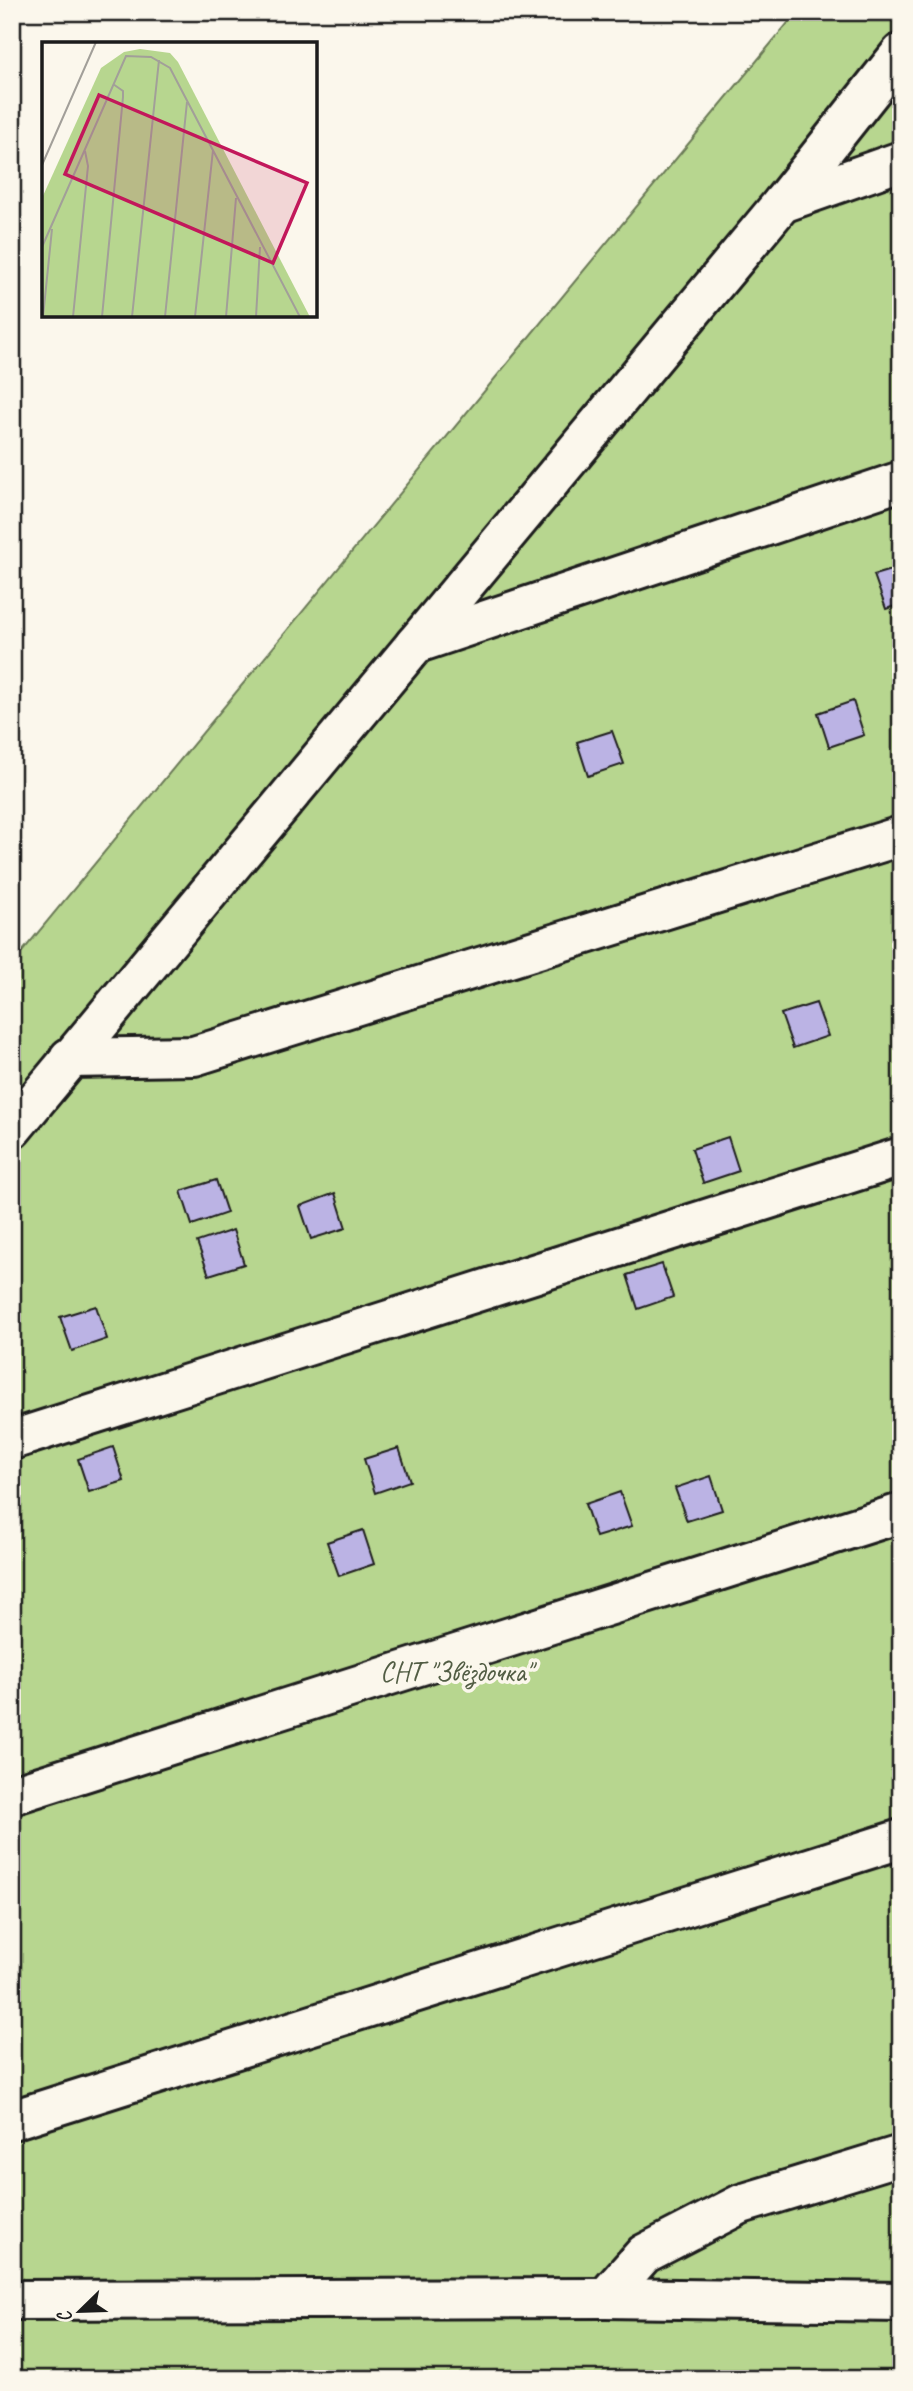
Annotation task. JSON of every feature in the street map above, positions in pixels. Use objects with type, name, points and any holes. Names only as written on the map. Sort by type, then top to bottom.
[{"type":"lane","points":[[12,1129],[782,203],[901,53]]},
{"type":"lane","points":[[782,203],[901,161]]},
{"type":"lane","points":[[414,644],[901,481]]},
{"type":"lane","points":[[69,1058],[194,1056],[901,836]]},
{"type":"lane","points":[[12,1440],[901,1157]]},
{"type":"lane","points":[[12,1795],[901,1513]]},
{"type":"lane","points":[[12,2120],[901,1839]]},
{"type":"lane","points":[[605,2298],[644,2254],[741,2204],[901,2155]]},
{"type":"lane","points":[[12,2300],[605,2298],[901,2302]]},
{"type":"green space","name":"СНТ \"Звёздочка\"","points":[[797,12],[901,12],[901,2379],[12,2379],[12,964]]},
{"type":"building","points":[[901,567],[901,604],[886,609],[874,575]]},
{"type":"building","points":[[853,701],[864,735],[829,747],[818,713]]},
{"type":"building","points":[[612,731],[624,764],[588,776],[577,742]]},
{"type":"building","points":[[816,1003],[828,1036],[793,1048],[781,1014]]},
{"type":"building","points":[[728,1137],[739,1171],[703,1183],[692,1149]]},
{"type":"building","points":[[216,1180],[227,1213],[192,1225],[181,1191]]},
{"type":"building","points":[[335,1193],[346,1228],[311,1239],[300,1206]]},
{"type":"building","points":[[233,1230],[244,1264],[209,1275],[197,1242]]},
{"type":"building","points":[[662,1264],[673,1297],[638,1309],[627,1275]]},
{"type":"building","points":[[96,1306],[107,1339],[72,1351],[60,1317]]},
{"type":"building","points":[[113,1447],[124,1481],[89,1492],[78,1459]]},
{"type":"building","points":[[399,1448],[410,1481],[375,1493],[364,1459]]},
{"type":"building","points":[[711,1476],[722,1510],[687,1521],[675,1488]]},
{"type":"building","points":[[620,1492],[632,1526],[596,1537],[585,1504]]},
{"type":"building","points":[[363,1530],[374,1564],[339,1576],[327,1542]]}]
